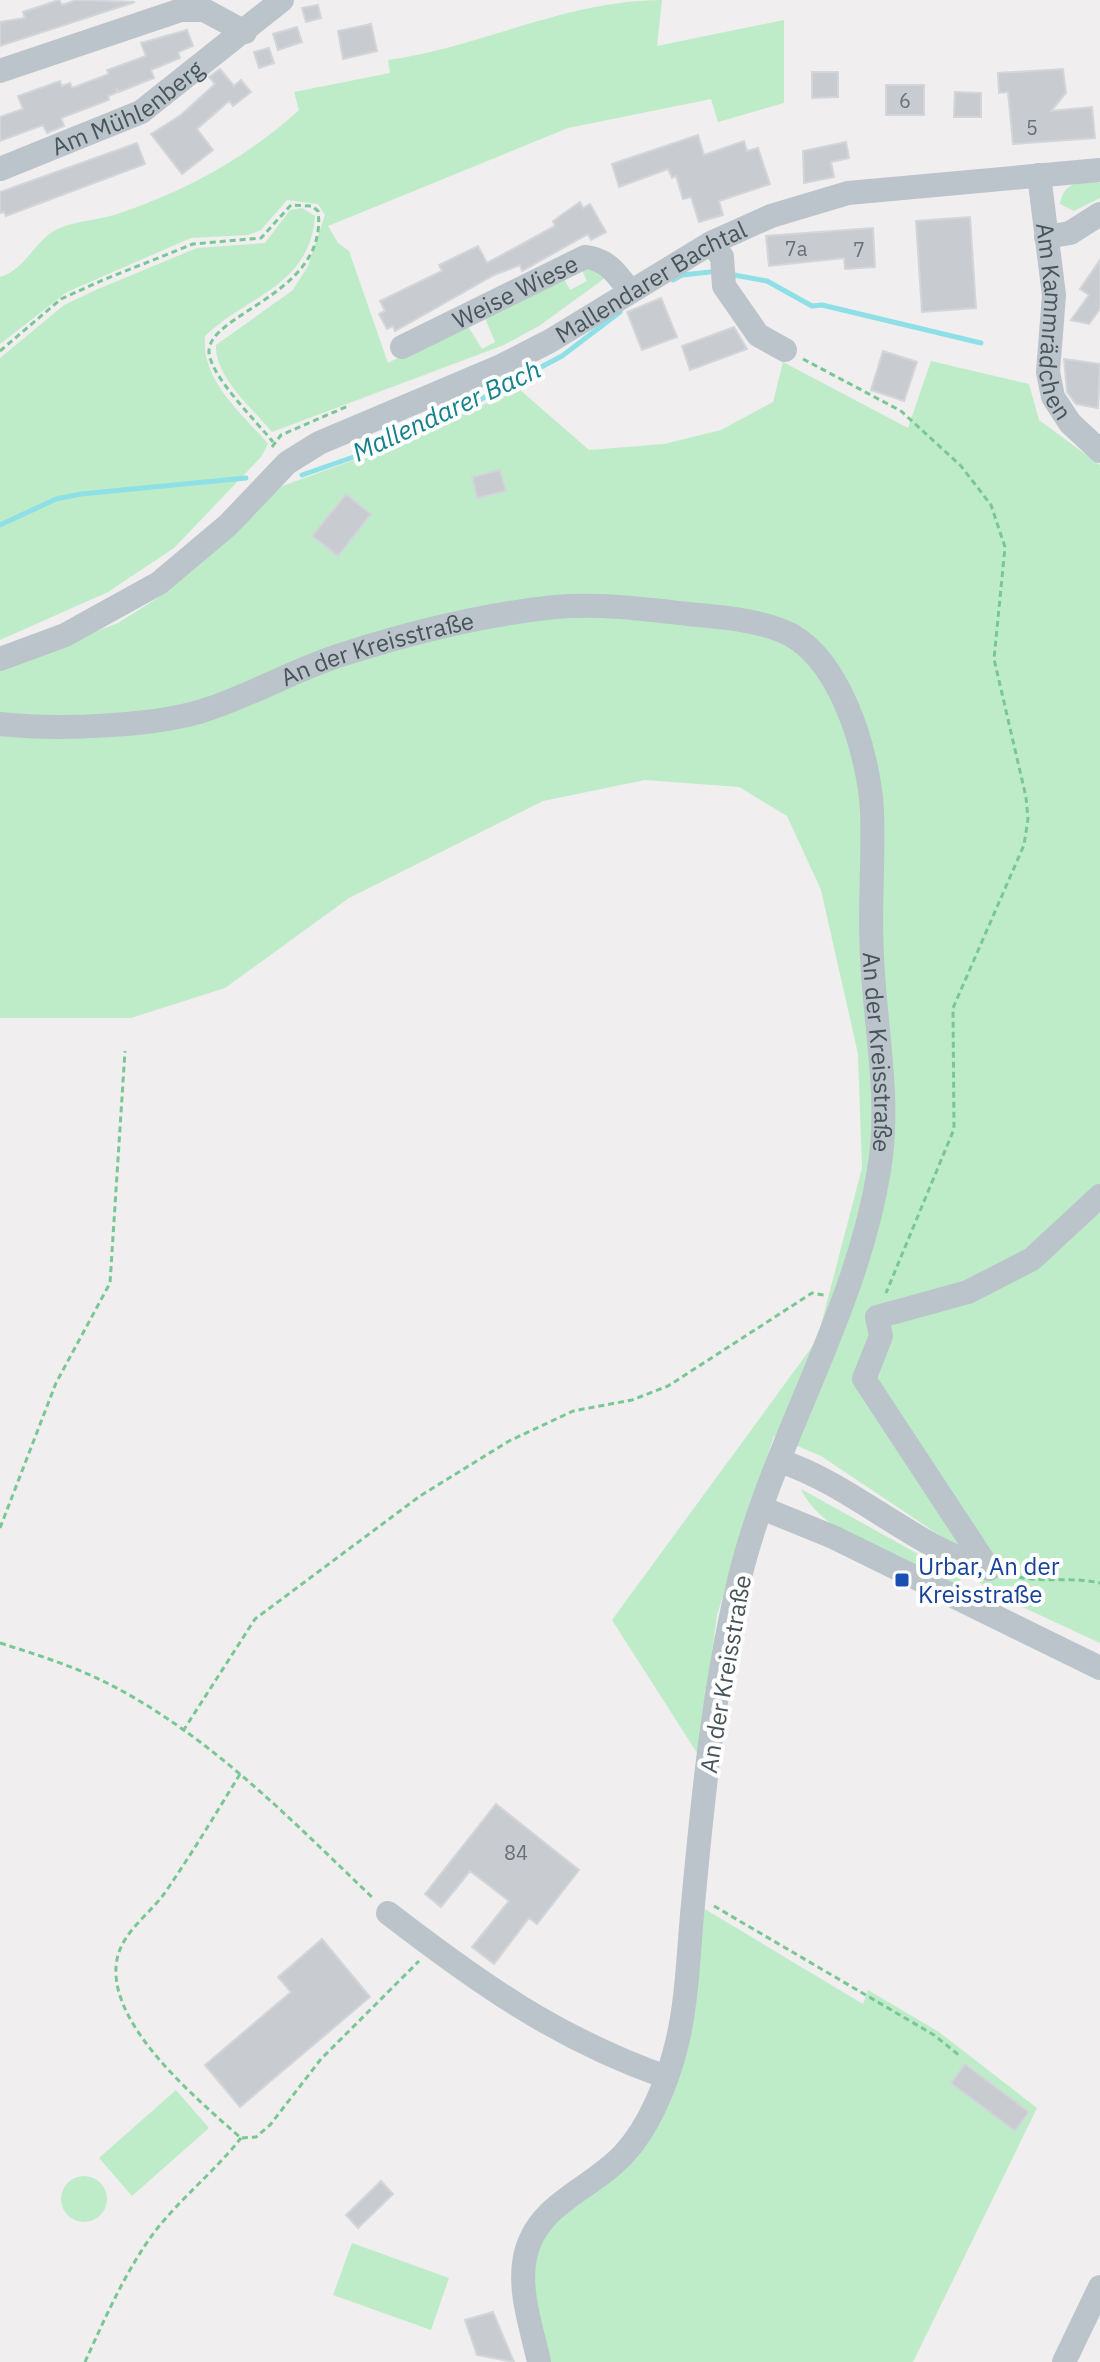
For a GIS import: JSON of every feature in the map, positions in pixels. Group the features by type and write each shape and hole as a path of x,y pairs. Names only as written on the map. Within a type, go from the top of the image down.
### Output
{"street":[{"name":"Am Mühlenberg","path":"0,169 141,112 282,0"},
{"path":"0,71 181,10 204,10 245,32"},
{"name":"Mallendarer Bachtal","path":"0,659 65,635 159,583 228,525 287,463 319,443 501,366 550,341 629,290 711,243 797,206 836,195 1100,170"},
{"name":"Am Kammrädchen","path":"1039,175 1054,295 1048,372 1053,397 1070,423 1100,451"},
{"path":"1046,237 1070,233 1100,214"},
{"path":"711,243 722,257 724,286 758,335 785,350"},
{"name":"Weise Wiese","path":"402,347 585,257 596,258 614,269 629,290"},
{"name":"An der Kreisstraße","path":"0,724 30,727 125,722 205,711 305,667 352,651 552,608 631,607 762,625 799,639 822,661 845,703 865,764 872,805 871,951 883,1111 880,1167 843,1298 762,1508 738,1582 694,1899 685,1994 675,2050 653,2107 622,2157 557,2204 543,2218 530,2240 523,2263 523,2285 539,2362"},
{"path":"989,1569 864,1379 881,1336 877,1317 968,1292 1032,1259 1100,1196"},
{"path":"780,1461 810,1471 958,1560 989,1569"},
{"path":"762,1508 833,1537 1100,1668"},
{"path":"388,1913 538,2021 619,2060 666,2077"},
{"path":"1064,2362 1100,2287"}],"path":[{"path":"0,351 61,299 193,244 253,241 268,232 280,214 291,205 312,206 318,211 319,220 303,268 288,286 222,327 212,337 209,352 223,380 274,444 267,455"},
{"path":"785,350 901,411 961,466 991,505 1005,547 994,659 1026,797 1028,819 1024,845 953,1008 954,1129 877,1317"},
{"path":"0,1528 56,1383 110,1283 125,1051"},
{"path":"183,1731 255,1619 420,1496 509,1441 573,1411 632,1400 668,1386 812,1293 843,1298"},
{"path":"989,1569 1028,1580 1083,1579 1100,1583"},
{"path":"0,1643 103,1681 183,1731 240,1774 388,1913"},
{"path":"240,1774 162,1897 129,1934 120,1950 116,1991 140,2035 184,2084 241,2138 256,2137 270,2125 321,2059 433,1947"},
{"path":"694,1899 702,1900 798,1954 934,2035 960,2056"},
{"path":"85,2362 155,2231 212,2174 241,2138"}],"green space":[{"path":"662,0 657,46 784,20 784,103 718,122 711,99 568,128 328,226 338,243 349,251 388,363 461,325 469,328 482,349 495,342 485,318 563,277 570,290 587,281 581,268 590,266 605,278 539,326 504,345 272,432 228,380 217,357 216,345 293,290 308,266 325,215 318,204 287,200 261,230 248,235 191,238 67,292 0,344 0,277 17,267 44,238 67,225 145,204 215,171 258,143 299,110 294,92 390,73 388,60 423,54 558,16 627,2"},
{"path":"1092,180 1100,183 1100,198 1074,211 1060,204 1071,186"},
{"path":"302,208 315,216 311,240 302,259 274,287 205,336 205,352 216,382 268,444 261,457 174,548 108,592 0,640 0,358 64,305 197,248 265,243 290,210"},
{"path":"931,361 1029,384 1039,420 1100,465 1100,1643 999,1596 966,1573 963,1551 821,1456 774,1436 717,1615 699,1756 612,1620 817,1340 862,1168 858,1054 821,890 787,816 739,787 645,780 543,801 349,898 225,988 131,1018 0,1018 0,668 118,623 156,599 199,565 277,488 384,449 519,389 589,450 664,444 721,430 773,402 783,362 908,428"},
{"path":"801,1489 938,1565 966,1573 952,1590 891,1560 827,1520 811,1505"},
{"path":"703,1908 863,2004 868,1990 939,2032 1037,2108 913,2362 547,2362 532,2279 542,2234 637,2149"},
{"path":"176,2090 209,2128 132,2196 99,2158"},
{"path":"84,2176 101,2182 107,2199 101,2216 84,2222 67,2216 61,2199 67,2182"},
{"path":"352,2243 449,2278 431,2330 333,2295"}],"building":[{"path":"59,0 62,5 76,0 135,2 0,46 0,22 25,18 23,12"},
{"path":"318,5 321,18 306,22 302,8"},
{"path":"371,24 377,51 343,59 338,31"},
{"path":"297,27 302,42 278,50 273,34"},
{"path":"187,30 193,46 178,52 180,58 151,70 154,78 119,92 116,88 118,92 108,96 109,100 61,118 64,126 47,133 43,125 0,141 0,117 23,109 18,96 60,81 62,86 70,83 72,88 109,74 107,70 146,56 141,43"},
{"path":"269,48 274,63 259,68 254,52"},
{"path":"220,69 234,86 241,80 251,92 233,106 229,101 197,129 213,150 182,174 151,134 181,115 215,84 209,77"},
{"path":"1063,69 1066,93 1051,111 1092,107 1095,138 1013,144 1008,92 999,93 998,73"},
{"path":"812,72 838,72 838,97 812,98"},
{"path":"886,85 924,85 924,115 886,115"},
{"path":"955,92 981,93 981,117 954,117"},
{"path":"698,135 704,155 744,141 747,151 758,148 770,184 719,201 723,215 699,222 691,197 683,199 676,176 672,178 668,169 619,187 612,164"},
{"path":"846,142 849,158 831,162 834,177 804,183 803,151"},
{"path":"137,143 145,164 6,216 4,212 0,213 0,192"},
{"path":"580,202 583,208 590,204 606,232 591,240 588,234 522,271 520,265 494,275 395,331 393,326 387,329 379,314 385,311 380,301 442,271 439,265 478,246 487,263 555,226 553,221"},
{"path":"970,217 976,308 922,312 916,221"},
{"path":"873,228 875,267 845,269 844,258 769,266 766,236"},
{"path":"1100,260 1100,309 1089,324 1071,320 1089,295 1080,289"},
{"path":"661,298 677,337 642,350 627,312"},
{"path":"734,327 747,349 690,370 682,346"},
{"path":"883,351 917,362 904,401 871,390"},
{"path":"1064,359 1100,364 1098,408 1076,404 1067,392"},
{"path":"500,470 506,491 477,498 472,477"},
{"path":"346,494 371,514 338,556 312,536"},
{"path":"496,1804 579,1870 537,1924 529,1918 494,1964 472,1947 509,1901 470,1871 441,1907 425,1894"},
{"path":"322,1939 370,1997 240,2107 205,2065 291,1992 278,1977"},
{"path":"965,2064 1029,2112 1015,2131 951,2083"},
{"path":"381,2181 393,2194 358,2228 346,2215"},
{"path":"493,2312 514,2362 477,2355 465,2320"}],"waterway":[{"name":"Mallendarer Bach","path":"673,280 682,275 710,272"},
{"name":"Mallendarer Bach","path":"734,275 767,281 812,306 822,305 981,343"},
{"name":"Mallendarer Bach","path":"302,475 365,453 464,408 562,356 620,312"},
{"name":"Mallendarer Bach","path":"0,525 56,499 81,494 246,478"}],"place":[{"name":"Urbar, An der Kreisstraße","path":"902,1580"}]}
